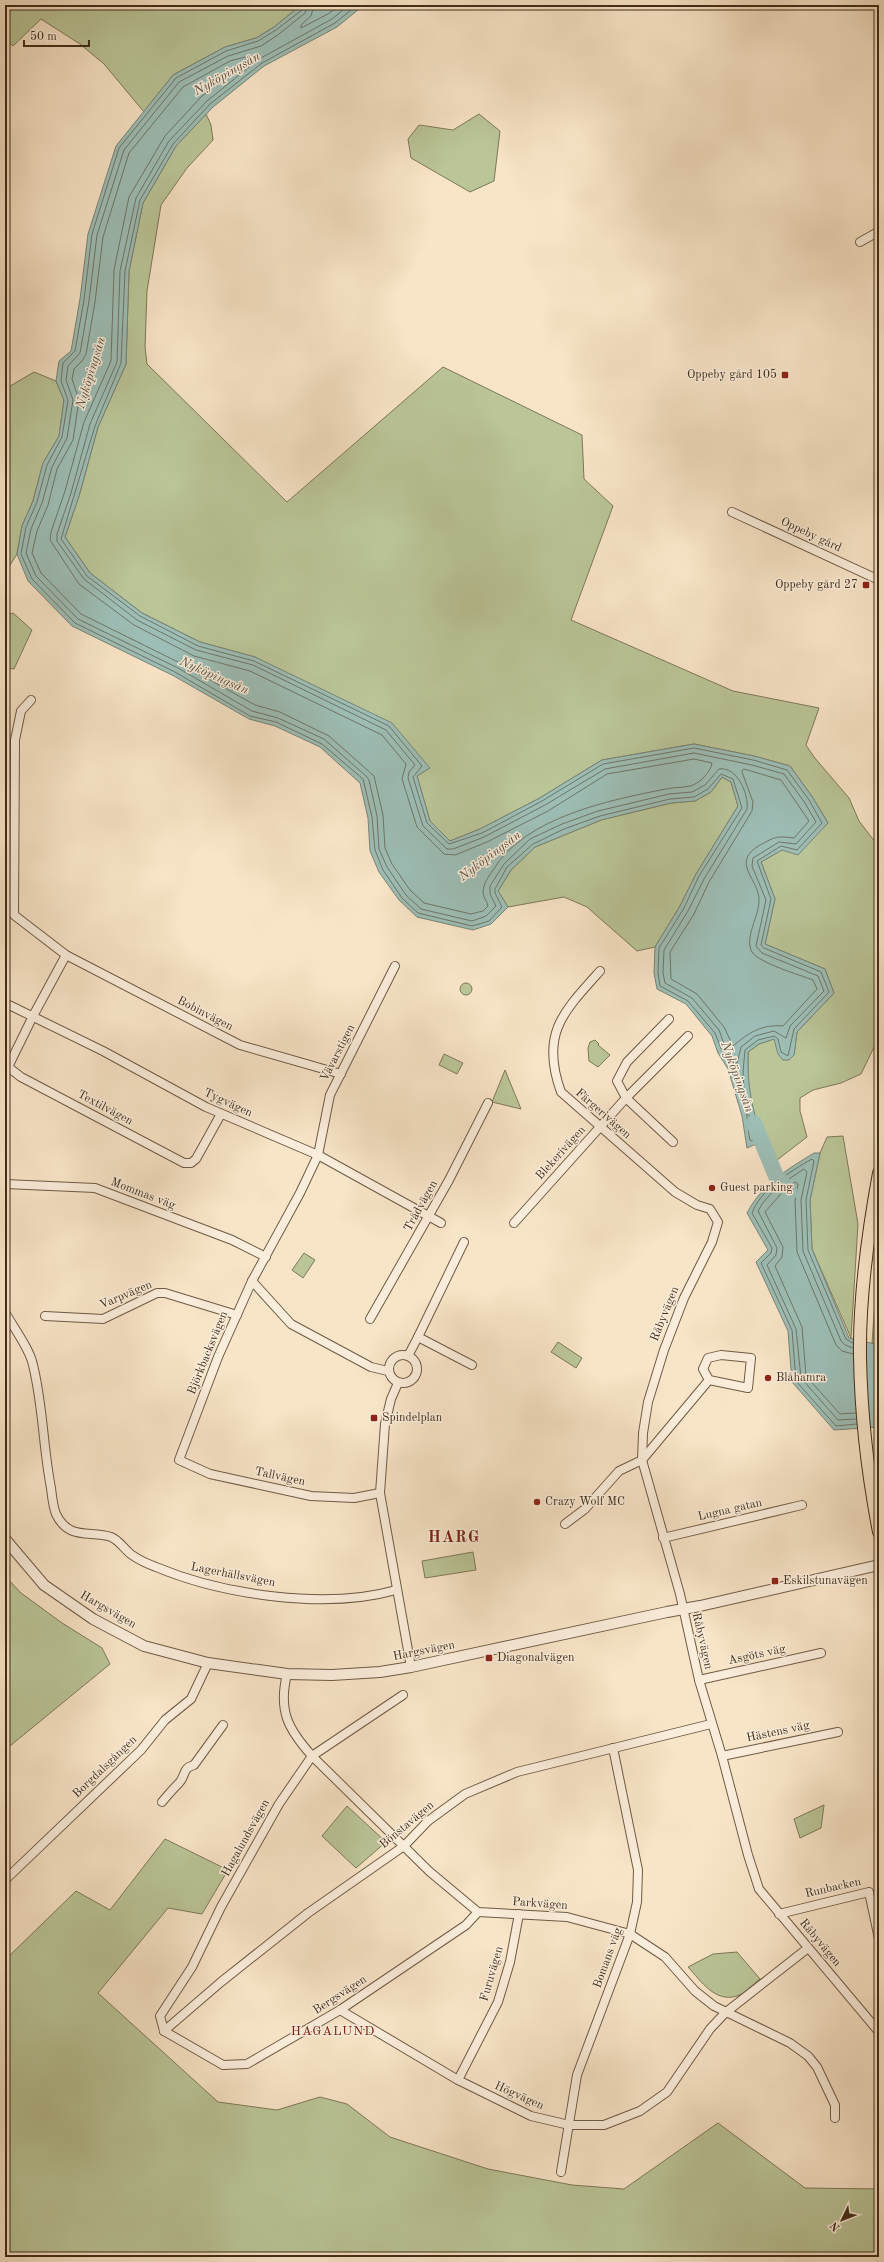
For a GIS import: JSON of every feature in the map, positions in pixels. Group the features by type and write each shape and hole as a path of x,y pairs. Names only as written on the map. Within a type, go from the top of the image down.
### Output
{"main road":[{"path":"879,1173 871,1218 861,1312 860,1358 866,1451 879,1532"}],"street":[{"path":"860,242 876,233 879,235"},
{"name":"Oppeby gård","path":"732,512 879,580"},
{"name":"Bobinvägen","path":"31,700 21,711 15,740 14,915 66,955 240,1045 341,1074"},
{"path":"33,1016 66,955"},
{"name":"Vävarstigen","path":"318,1155 330,1095 395,966"},
{"name":"Färgerivägen","path":"600,971 569,1005 557,1026 553,1040 554,1073 560,1092 675,1192 697,1205 710,1209 718,1222"},
{"name":"Tygvägen","path":"5,1003 33,1016 221,1114 318,1155 441,1223"},
{"name":"Textilvägen","path":"33,1016 8,1067 21,1078 176,1159 184,1163 191,1163 196,1160 221,1114"},
{"path":"670,1018 627,1062 617,1081 626,1098 673,1142"},
{"name":"Blekerivägen","path":"514,1223 626,1098 688,1036"},
{"name":"Trådvägen","path":"370,1319 429,1216 488,1103"},
{"path":"266,1257 318,1155"},
{"name":"Mommas väg","path":"5,1184 95,1188 232,1240 266,1257"},
{"name":"Råbyvägen","path":"718,1222 712,1242 684,1298 664,1350 648,1402 643,1433 642,1460 711,1724 722,1756 748,1855 760,1889 808,1948 876,2022 879,2032"},
{"path":"408,1356 464,1242"},
{"name":"Björkbacksvägen","path":"179,1460 237,1315 252,1281 266,1257"},
{"path":"252,1281 291,1324 371,1367 388,1371"},
{"name":"Varpvägen","path":"45,1316 103,1319 157,1293 165,1293 237,1315"},
{"name":"Lagerhällsvägen","path":"5,1312 33,1364 43,1426 48,1476 56,1514 65,1527 80,1534 112,1537 132,1555 154,1566 183,1578 214,1586 246,1592 304,1598 376,1596 396,1590"},
{"path":"418,1337 472,1365"},
{"path":"400,1355 408,1356 416,1362 417,1372 415,1377 408,1383 398,1383 391,1378 388,1371 393,1359 400,1355"},
{"path":"721,1355 751,1358 748,1388 708,1380 702,1369 708,1358 721,1355"},
{"path":"565,1524 585,1509 619,1471 642,1460 708,1380"},
{"path":"398,1383 391,1399 385,1424 380,1493 396,1590 411,1667"},
{"name":"Tallvägen","path":"179,1460 210,1474 312,1496 354,1498 380,1493"},
{"name":"Lugna gatan","path":"663,1538 802,1505"},
{"name":"Hargsvägen","path":"5,1539 44,1585 93,1619 144,1646 208,1663 287,1674 348,1674 380,1672 411,1667 879,1566"},
{"name":"Asgöts väg","path":"699,1680 821,1653"},
{"name":"Borgdalsgången","path":"5,1880 141,1750 165,1720 191,1700 208,1663"},
{"path":"287,1674 283,1689 284,1715 295,1736 312,1756 430,1872 478,1912"},
{"name":"Hagalundsvägen","path":"164,2031 160,2016 192,1967 222,1907 279,1804 312,1756 403,1696"},
{"name":"Bönstavägen","path":"164,2031 221,1982 308,1913 404,1846 428,1821 465,1794 517,1772 711,1724"},
{"path":"162,1802 182,1779 182,1774 188,1766 194,1765 223,1725"},
{"name":"Hästens väg","path":"722,1756 838,1732"},
{"name":"Bomans väg","path":"561,2172 577,2075 630,1934 637,1902 638,1870 612,1748"},
{"name":"Runbacken","path":"779,1914 870,1892 879,1939"},
{"name":"Parkvägen","path":"478,1912 567,1917 630,1934 666,1957 695,1991 725,2013 790,2042 808,2056 823,2078 835,2105 835,2118"},
{"name":"Bergsvägen","path":"164,2031 224,2065 247,2064 340,2010 466,1925 478,1912"},
{"name":"Furuvägen","path":"458,2080 498,2002 510,1962 519,1914"},
{"name":"Högvägen","path":"340,2010 458,2080 531,2116 569,2125 604,2125 640,2111 667,2092 710,2029 725,2013 808,1948"}],"green space":[{"path":"5,5 301,5 274,27 256,38 225,47 173,75 144,112 104,64 80,44 41,19 13,46 5,40"},
{"path":"206,114 211,125 213,140 187,168 161,205 147,291 145,347 147,364 287,502 443,367 582,435 584,479 613,506 571,620 733,691 819,708 806,745 814,757 849,798 859,821 879,847 879,1037 861,1074 841,1083 813,1090 800,1098 800,1111 807,1137 777,1160 762,1134 753,1109 750,1095 748,1052 759,1044 774,1039 794,1055 797,1032 834,993 825,969 765,944 775,899 761,862 828,823 813,798 790,766 754,756 694,744 602,760 538,799 480,829 450,841 430,821 417,776 429,768 255,657 200,642 142,613 90,573 65,537 79,496 98,427 126,364 129,271 143,203 176,146"},
{"path":"479,114 500,131 494,181 470,192 411,158 408,139 419,125 453,130"},
{"path":"34,372 56,381 64,400 59,436 43,463 33,501 22,526 17,554 5,573 5,389"},
{"path":"13,613 32,630 14,669 5,668 5,616"},
{"path":"722,777 731,782 738,806 696,874 680,906 655,947 637,951 587,907 564,897 508,907 498,891 511,870 535,847 601,820 671,803 695,801 711,792"},
{"path":"466,983 470,985 472,989 470,993 466,995 462,993 460,989 462,985"},
{"path":"595,1040 599,1044 598,1045 610,1055 598,1067 589,1061 588,1048 590,1042"},
{"path":"444,1054 463,1063 457,1074 439,1065"},
{"path":"505,1070 521,1109 492,1102"},
{"path":"843,1136 858,1224 851,1338 812,1249 810,1200 820,1153 827,1137"},
{"path":"879,1246 879,1345 872,1343"},
{"path":"304,1253 315,1260 303,1278 292,1270"},
{"path":"558,1342 582,1358 576,1368 551,1352"},
{"path":"473,1552 476,1570 425,1578 422,1561"},
{"path":"5,1576 21,1593 62,1623 102,1648 110,1664 5,1750"},
{"path":"824,1805 821,1828 800,1838 794,1819"},
{"path":"347,1806 386,1842 356,1868 322,1836"},
{"path":"165,1839 228,1870 202,1914 168,1908 98,1993 218,2102 277,2110 320,2097 347,2104 390,2137 488,2169 572,2185 624,2189 718,2123 805,2188 879,2189 879,2257 5,2257 5,1960 76,1891 110,1910"},
{"path":"737,1952 760,1979 746,1991 737,1996 729,1997 715,1994 703,1984 688,1967 713,1954"}],"water":[{"path":"301,5 364,5 337,27 264,66 213,107 176,146 143,203 129,271 126,364 98,427 79,496 65,537 90,573 142,613 200,642 255,657 392,723 430,768 417,776 430,821 450,841 480,829 538,799 602,760 694,744 754,756 790,766 813,798 828,823 798,855 782,850 761,862 775,899 765,944 825,969 834,993 797,1032 794,1055 789,1060 783,1060 778,1054 774,1039 759,1044 748,1052 749,1087 756,1119 763,1141 747,1148 742,1116 728,1069 718,1053 712,1036 686,1004 657,989 654,973 655,947 680,906 696,874 738,806 731,782 722,777 711,792 695,801 671,803 601,820 535,847 511,870 498,891 508,907 491,924 473,930 417,917 399,900 379,872 370,851 368,818 360,783 320,747 275,726 249,719 174,676 72,626 28,581 17,554 22,526 33,501 43,463 59,436 64,400 56,381 59,361 71,351 80,299 88,234 116,146 173,75 225,47 256,38 274,27"},
{"path":"814,1153 820,1153 810,1200 812,1249 849,1338 879,1345 879,1427 834,1430 792,1382 788,1331 756,1262 768,1250 747,1213 768,1185 785,1171"}],"waterway":[{"name":"Nyköpingsån","path":"754,1123 776,1176 790,1192"}],"place":[{"name":"Oppeby gård 105","path":"785,375"},
{"name":"Oppeby gård 27","path":"866,585"},
{"name":"Guest parking","path":"712,1188"},
{"name":"Blåhamra","path":"768,1378"},
{"name":"Spindelplan","path":"374,1418"},
{"name":"Crazy Wolf MC","path":"537,1502"},
{"name":"Eskilstunavägen","path":"775,1581"},
{"name":"Diagonalvägen","path":"489,1658"}],"district":[{"name":"HARG","path":"454,1538"},
{"name":"HAGALUND","path":"333,2031"}]}
